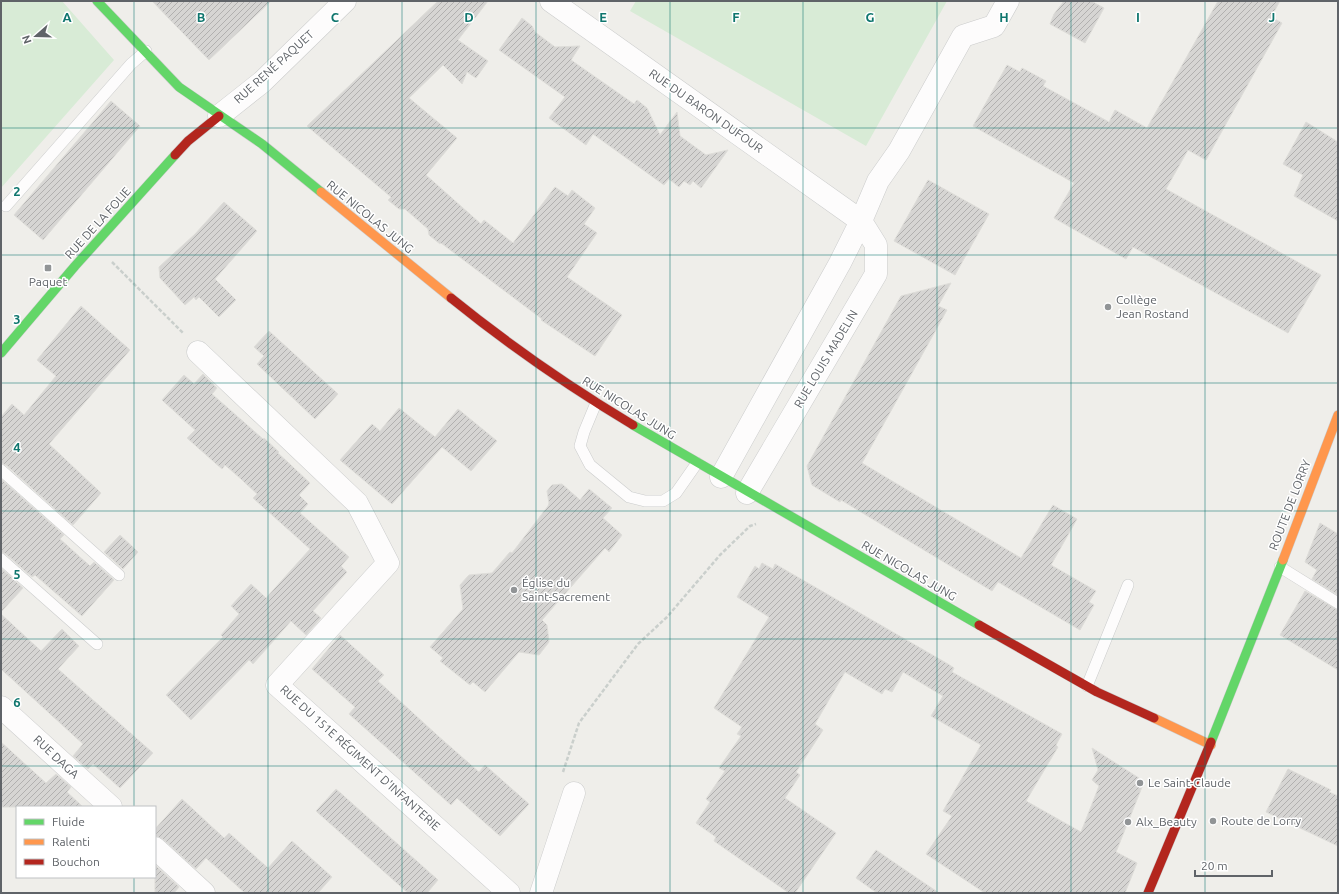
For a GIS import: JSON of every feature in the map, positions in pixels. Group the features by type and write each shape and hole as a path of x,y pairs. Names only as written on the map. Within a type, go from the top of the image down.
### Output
{"main road":[{"name":"RUE NICOLAS JUNG","path":"97,1 179,87 219,116 262,144 503,340 596,403 747,493 1087,686 1211,745"},
{"name":"RUE DE LA FOLIE","path":"1,353 95,244 188,141 219,116"},
{"name":"ROUTE DE LORRY","path":"1148,893 1211,745 1338,414"}],"street":[{"name":"RUE RENÉ PAQUET","path":"219,116 262,82 345,1"},
{"name":"RUE DU BARON DUFOUR","path":"551,1 861,221"},
{"path":"721,477 861,221 878,181 899,151 963,36 994,26 1008,1"},
{"name":"RUE LOUIS MADELIN","path":"747,493 876,274 876,246 861,221"},
{"name":"RUE DU 151E RÉGIMENT D'INFANTERIE","path":"198,352 357,503 388,562 277,685 510,893"},
{"name":"RUE DAGA","path":"1,707 109,806"},
{"path":"541,893 574,793"},
{"path":"156,849 204,893"}],"lane":[{"path":"6,206 131,64 146,51"},
{"path":"596,403 580,446 590,465 629,497 645,502 663,501 676,493 697,463"},
{"path":"1,470 119,575"},
{"path":"1,559 97,644"},
{"path":"1280,567 1338,603"},
{"path":"1087,686 1128,585"}],"path":[{"path":"95,244 196,346 198,352"},
{"path":"574,793 563,771 579,724 638,644 667,617 720,555 750,526 788,515"}],"green space":[{"path":"1,1 62,1 114,60 1,188"},
{"path":"636,1 947,1 866,146 630,11"}],"building":[{"path":"152,1 271,1 209,60"},
{"path":"438,1 488,1 458,40 488,61 476,78 467,72 462,84 443,65 409,98 457,138 426,175 481,224 484,220 513,243 555,187 568,196 572,190 595,208 584,224 597,233 567,277 622,315 595,356 541,320 542,319 441,243 440,244 429,235 428,229 405,209 399,209 388,200 391,197 307,126"},
{"path":"1064,1 1091,1 1104,8 1085,43 1050,24 1054,14"},
{"path":"1218,1 1280,1 1271,17 1282,23 1206,160 1188,150 1166,189 1321,275 1288,333 1133,247 1126,259 1054,218 1074,183 973,126 1007,65 1020,72 1022,68 1046,81 1043,86 1109,122 1115,110 1147,128"},
{"path":"522,18 532,26 535,32 555,47 580,46 571,60 634,104 637,100 647,108 660,135 677,112 680,136 706,155 728,150 701,188 693,181 690,185 684,181 679,187 669,179 664,185 593,134 586,145 549,118 565,97 499,50"},
{"path":"111,101 140,126 43,240 14,215"},
{"path":"1306,122 1338,142 1338,221 1294,196 1303,175 1283,164"},
{"path":"928,180 989,214 955,275 894,241"},
{"path":"224,202 257,231 215,279 236,300 219,317 199,297 196,300 194,297 185,305 160,278 159,267 195,234"},
{"path":"951,283 938,306 947,310 862,463 1021,558 1053,505 1077,519 1051,565 1096,591 1089,602 1094,605 1080,630 998,582 992,591 841,500 840,502 812,485 807,466 901,296"},
{"path":"81,306 130,350 49,444 101,493 73,525 6,465 1,463 1,417 12,404 24,415 56,376 37,360"},
{"path":"269,331 338,394 315,419 257,364 264,356 254,347"},
{"path":"203,374 217,388 212,394 263,439 264,438 310,483 299,495 308,504 300,513 349,557 341,566 347,572 313,611 321,618 306,635 291,621 253,664 249,660 191,720 166,695 223,637 221,635 239,614 231,606 251,584 266,598 310,549 253,498 257,494 241,479 225,465 222,469 187,438 195,430 162,400 184,375 194,384"},
{"path":"399,408 435,437 458,409 497,441 471,471 442,447 392,504 340,460 372,424 380,431"},
{"path":"1,479 64,535 60,539 90,566 94,562 114,580 82,616 35,575 32,577 6,554 1,552"},
{"name":"Église du Saint-Sacrement","path":"562,484 580,500 589,489 612,508 603,518 622,535 609,552 605,548 542,620 547,625 549,642 539,655 519,652 485,692 473,682 470,685 440,661 443,658 430,647 463,609 460,585 469,575 492,573 510,552 512,553 548,506 547,491 552,485"},
{"path":"1320,523 1338,534 1338,595 1312,579 1317,570 1305,562"},
{"path":"120,535 138,552 123,569 104,552"},
{"path":"762,563 773,569 775,564 948,664 954,668 952,672 1062,734 1056,745 1058,747 1026,801 1081,832 1099,786 1092,780 1098,770 1092,748 1139,778 1142,787 1116,852 1137,863 1125,893 985,893 926,854 952,816 943,811 981,745 931,716 943,696 903,672 892,692 885,689 882,694 845,672 815,724 823,730 796,772 800,775 785,798 836,833 795,893 789,893 714,841 716,837 696,823 710,802 706,799 725,771 719,768 741,736 737,734 742,727 714,708 769,617 737,597 755,566 759,569"},
{"path":"1,568 23,588 1,612"},
{"path":"1305,591 1338,610 1338,670 1280,635"},
{"path":"1,614 41,651 62,629 79,646 58,669 153,753 120,788 93,764 88,769 73,756 83,744 1,669"},
{"path":"340,635 384,675 378,681 437,735 479,772 485,765 529,804 500,836 457,798 451,805 349,714 355,707 312,669"},
{"path":"1,742 46,783 56,774 71,787 67,792 82,806 16,806 1,807"},
{"path":"1288,769 1331,790 1329,792 1338,796 1338,846 1266,812"},
{"path":"336,789 438,880 427,893 408,893 316,811"},
{"path":"182,799 224,838 229,833 268,868 292,841 332,877 318,893 245,893 206,858 196,869 163,839 156,836 156,828"},
{"path":"876,850 939,893 877,893 856,878"},
{"path":"156,866 179,887 174,893 155,893"}],"traffic: fast":[{"path":"97,1 179,87 262,144 321,192"},
{"path":"1,353 75,266 175,155"},
{"path":"633,425 979,625"},
{"path":"1211,742 1283,560"}],"traffic: slow":[{"path":"321,192 451,298"},
{"path":"1283,560 1338,415"},
{"path":"1154,718 1211,745"}],"traffic: jam":[{"path":"175,155 188,141 219,116"},
{"path":"451,298 539,364 633,425"},
{"path":"979,625 1097,692 1154,718"},
{"path":"1148,893 1211,742"}],"place":[{"name":"Paquet","path":"48,268"},
{"name":"Collège Jean Rostand","path":"1108,307"},
{"name":"Église du Saint-Sacrement","path":"514,590"},
{"name":"Le Saint-Claude","path":"1140,783"},
{"name":"Route de Lorry","path":"1213,821"},
{"name":"Alx_Beauty","path":"1128,822"}]}
